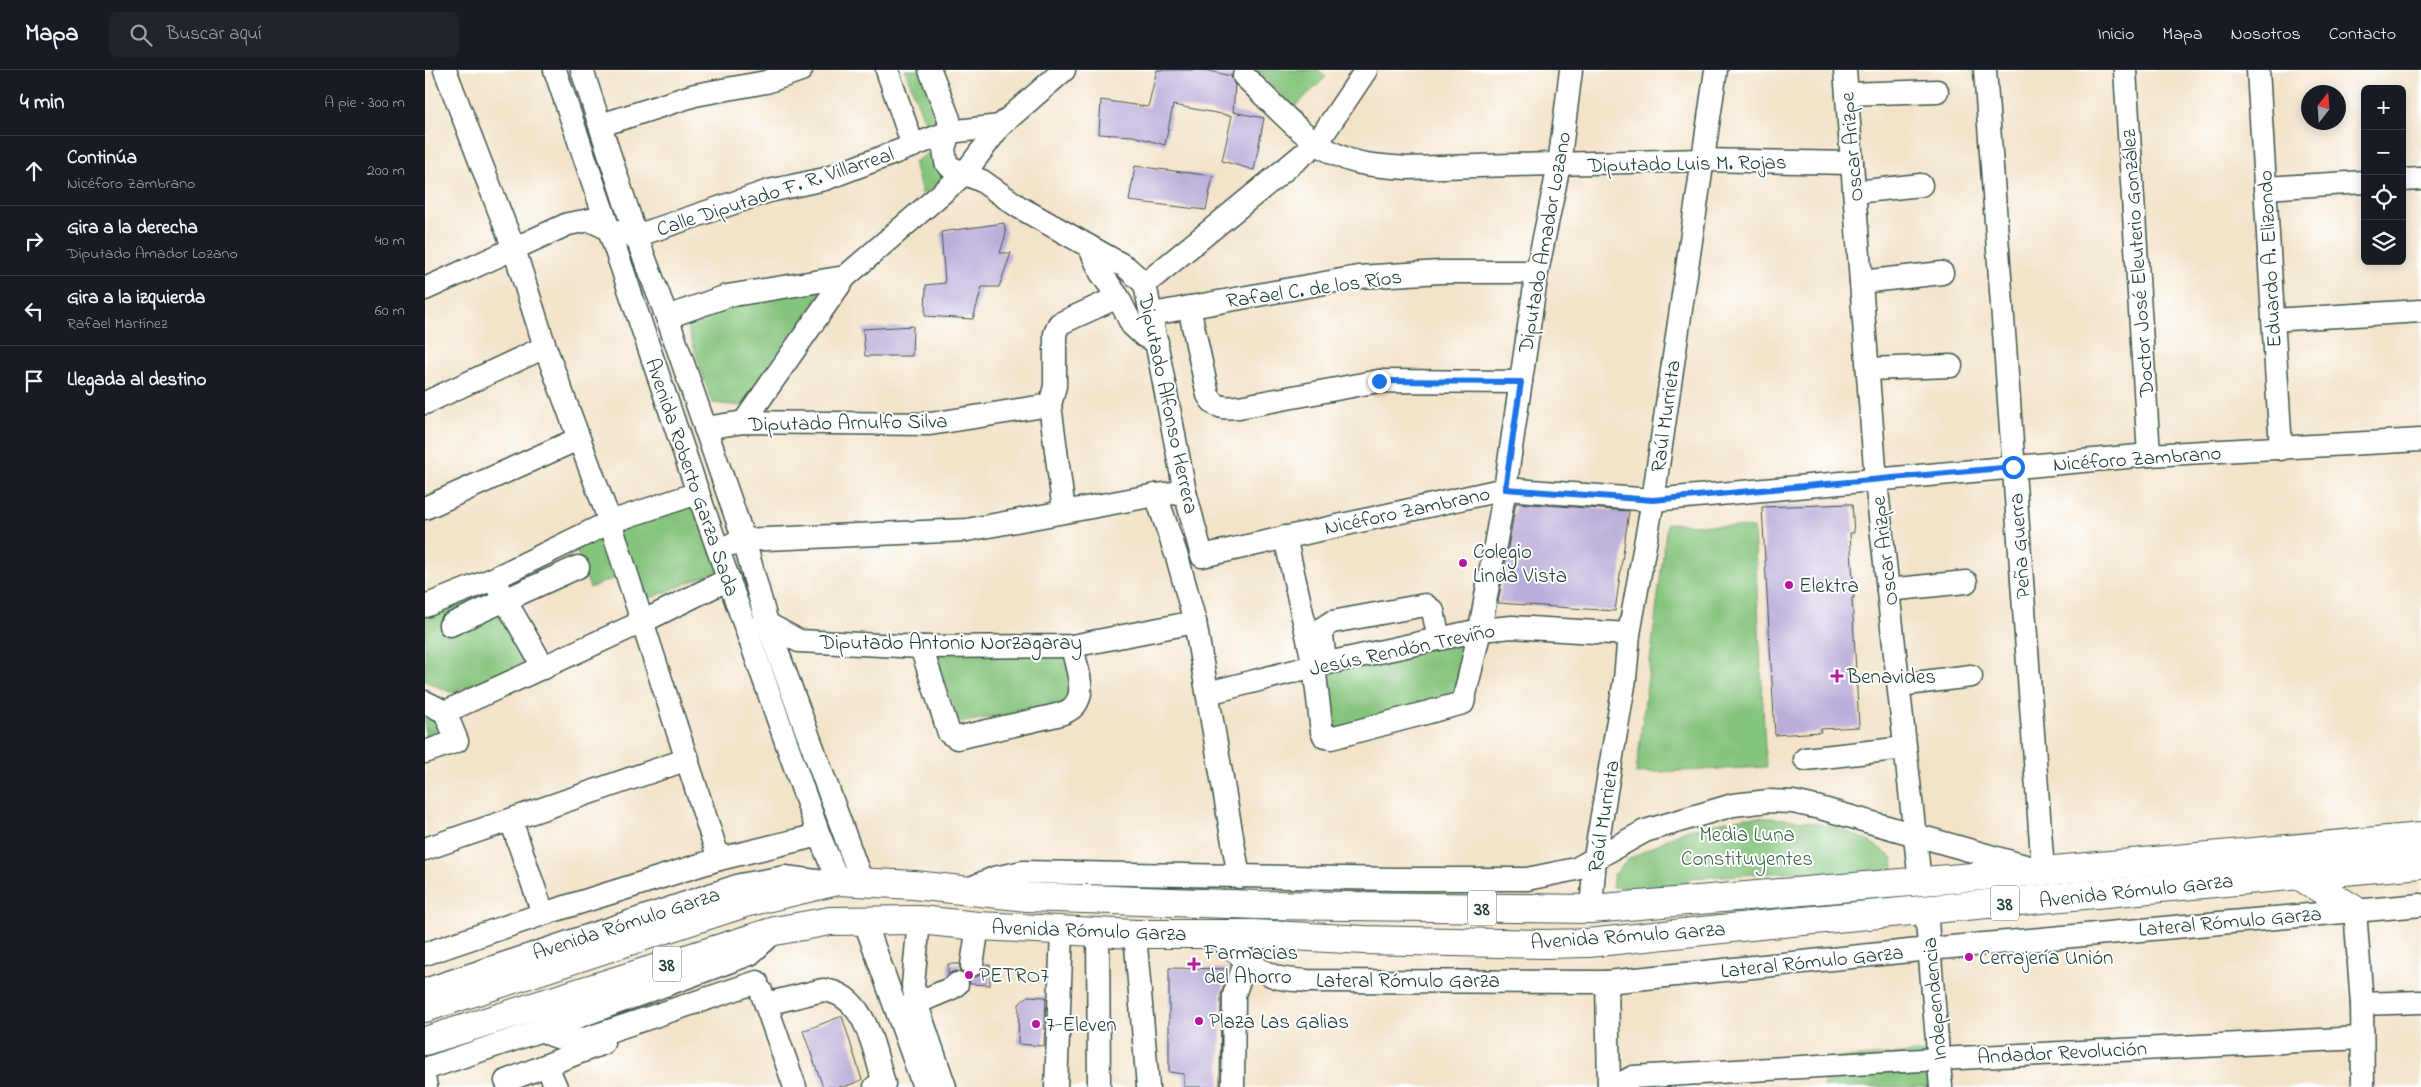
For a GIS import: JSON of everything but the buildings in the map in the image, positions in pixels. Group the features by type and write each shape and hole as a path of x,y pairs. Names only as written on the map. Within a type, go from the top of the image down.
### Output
{"main road":[{"name":"Avenida Rómulo Garza","path":"425,1008 745,903 843,882 966,890 1027,897 1258,905 1591,909 2043,872 2421,837"},
{"name":"Avenida Rómulo Garza","path":"425,1041 775,931 830,921 919,920 978,926 1135,934 1255,934 1364,940 1543,944 1588,943 2421,864"},
{"path":"2298,875 2355,910"}],"street":[{"path":"445,70 514,249 545,348 610,522 719,859"},
{"name":"Avenida Roberto Garza Sada","path":"555,70 698,493 819,834 843,882"},
{"name":"Avenida Roberto Garza Sada","path":"583,70 636,236 667,317 744,540 843,882"},
{"path":"601,124 695,95 766,82 801,70"},
{"path":"887,70 913,146"},
{"path":"930,70 948,112 949,132"},
{"path":"744,422 845,277 964,174 1000,126 1042,79 1064,70"},
{"path":"1145,284 1317,143 1366,70"},
{"name":"Diputado Amador Lozano","path":"1320,665 1322,732 1325,737 1331,738 1463,703 1480,630 1505,489 1537,272 1559,165 1571,70"},
{"name":"Raúl Murrieta","path":"1591,909 1595,857 1625,679 1629,634 1653,500 1716,70"},
{"name":"Oscar Arizpe","path":"1845,70 1875,481 1920,882"},
{"name":"Peña Guerra","path":"1985,70 2043,872"},
{"name":"Doctor José Eleuterio González","path":"2125,70 2149,455"},
{"name":"Eduardo A. Elizondo","path":"2258,70 2281,449"},
{"name":"Diputado Luis M. Rojas","path":"1244,76 1317,143 1342,158 1398,167 1559,165 1702,160 1852,163"},
{"path":"1847,94 1937,91"},
{"name":"Calle Diputado F. R. Villarreal","path":"636,236 769,191 825,179 949,132 1000,126"},
{"name":"Diputado Alfonso Herrera","path":"949,132 944,149 946,162 950,168 982,180 1019,207 1126,267 1145,284 1185,492 1202,556"},
{"path":"585,156 609,147"},
{"path":"2406,180 2421,179"},
{"path":"2265,188 2361,182"},
{"path":"1855,192 1921,185"},
{"path":"425,289 568,224 585,220 636,236"},
{"path":"1090,248 1101,273 1119,296 1132,325 1137,332 1157,342"},
{"name":"Rafael C. de los Ríos","path":"1152,314 1358,277 1441,272 1537,272"},
{"path":"1861,282 1942,273"},
{"path":"667,317 727,296 845,277"},
{"path":"1064,511 1050,405 1055,386 1055,334 1059,324 1119,296"},
{"path":"1189,307 1208,395 1218,406 1239,407 1379,381 1521,382"},
{"path":"2273,320 2421,311"},
{"path":"425,403 545,348"},
{"path":"1868,369 1951,366"},
{"name":"Diputado Arnulfo Silva","path":"705,428 744,422 930,424 1050,405"},
{"path":"425,508 578,439"},
{"name":"Nicéforo Zambrano","path":"1202,556 1505,489 1653,500 2149,455 2421,440"},
{"path":"719,548 744,540 967,530 1064,511 1156,495 1185,492"},
{"path":"425,606 493,579 610,522 698,493"},
{"name":"Diputado Alfonso Herrera","path":"1156,495 1178,560 1195,622 1239,877"},
{"path":"1285,537 1320,665"},
{"path":"450,625 578,567"},
{"path":"445,712 642,622 729,578"},
{"path":"493,579 544,668"},
{"path":"1888,590 1965,582"},
{"path":"1320,665 1324,627 1332,622 1425,605 1433,611 1439,639"},
{"name":"Diputado Antonio Norzagaray","path":"741,614 767,623 785,635 799,641 921,647 1072,646 1195,622"},
{"name":"Jesús Rendón Treviño","path":"1208,694 1320,665 1480,630 1512,627 1629,634"},
{"path":"921,647 949,733 957,738 1057,715 1073,709 1077,705 1081,692 1072,646"},
{"path":"1899,685 1971,676"},
{"path":"425,702 445,712 457,741 425,752"},
{"path":"1805,759 1905,748"},
{"path":"425,849 688,759"},
{"name":"Avenida Rómulo Garza","path":"966,890 994,878 1023,872 1395,880 1527,879 1576,869 1645,831 1733,805 1769,801 1793,802 1820,808 2043,872"},
{"path":"511,820 543,914"},
{"path":"425,954 543,914 719,859 819,834"},
{"name":"Avenida Rómulo Garza","path":"425,990 739,885 785,877 843,882"},
{"name":"Lateral Rómulo Garza","path":"1214,935 1246,960 1276,977 1307,981 1517,980 1607,982 1929,949 2421,905"},
{"name":"Independencia","path":"1926,910 1941,1087"},
{"path":"2355,910 2362,1004 2363,1087"},
{"path":"919,920 913,985 907,1008 923,1087"},
{"path":"865,922 945,1087"},
{"path":"972,965 978,926"},
{"path":"425,1069 542,1030 750,954 775,931"},
{"path":"1056,1087 1062,931"},
{"path":"1098,931 1099,1087"},
{"path":"1135,934 1148,1087"},
{"path":"750,954 757,982 795,1087"},
{"path":"1233,1087 1234,995 1246,960"},
{"path":"542,1030 555,1038 573,1040 603,1033 757,982"},
{"path":"1607,982 1609,1087"},
{"path":"907,1008 957,984"},
{"path":"766,1004 823,990 832,991 847,997 854,1005 871,1039 881,1086"},
{"path":"2362,1004 2421,1002"},
{"path":"506,1081 606,1042 603,1033"},
{"name":"Andador Revolución","path":"1615,1087 1633,1077 1939,1058 2362,1038"},
{"path":"547,1066 556,1087"},
{"path":"425,1082 426,1087"}],"green space":[{"path":"905,70 923,70 943,128 929,133"},
{"path":"1257,70 1319,70 1326,77 1293,108"},
{"path":"930,152 946,179 922,194 914,162"},
{"path":"829,286 743,406 712,403 684,317 729,301"},
{"path":"693,499 720,570 633,605 622,575 590,588 574,544"},
{"path":"1667,523 1754,528 1766,767 1636,773"},
{"path":"491,583 534,660 452,693 425,681 425,611"},
{"path":"1471,635 1464,699 1334,729 1324,669"},
{"path":"933,648 1064,652 1076,702 959,723"},
{"path":"425,708 441,716 451,739 425,748"},
{"name":"Media Luna Constituyentes","path":"1745,817 1804,821 1842,830 1861,837 1878,847 1893,859 1894,871 1821,878 1802,871 1693,878 1677,890 1612,887 1614,875 1629,859 1685,830"},
{"path":"1931,1052 1934,1087 1824,1087 1824,1059"}],"place":[{"name":"Colegio Linda Vista","path":"1463,563"},
{"name":"Elektra","path":"1789,585"},
{"name":"Benavides","path":"1837,676"},
{"name":"Cerrajería Unión","path":"1969,957"},
{"name":"Farmacias del Ahorro","path":"1194,964"},
{"name":"PETRO7","path":"969,975"},
{"name":"Plaza Las Galias","path":"1199,1021"},
{"name":"7-Eleven","path":"1036,1024"}],"route":[{"path":"1379,381 1521,382 1505,489 1653,500 2013,467"}]}
